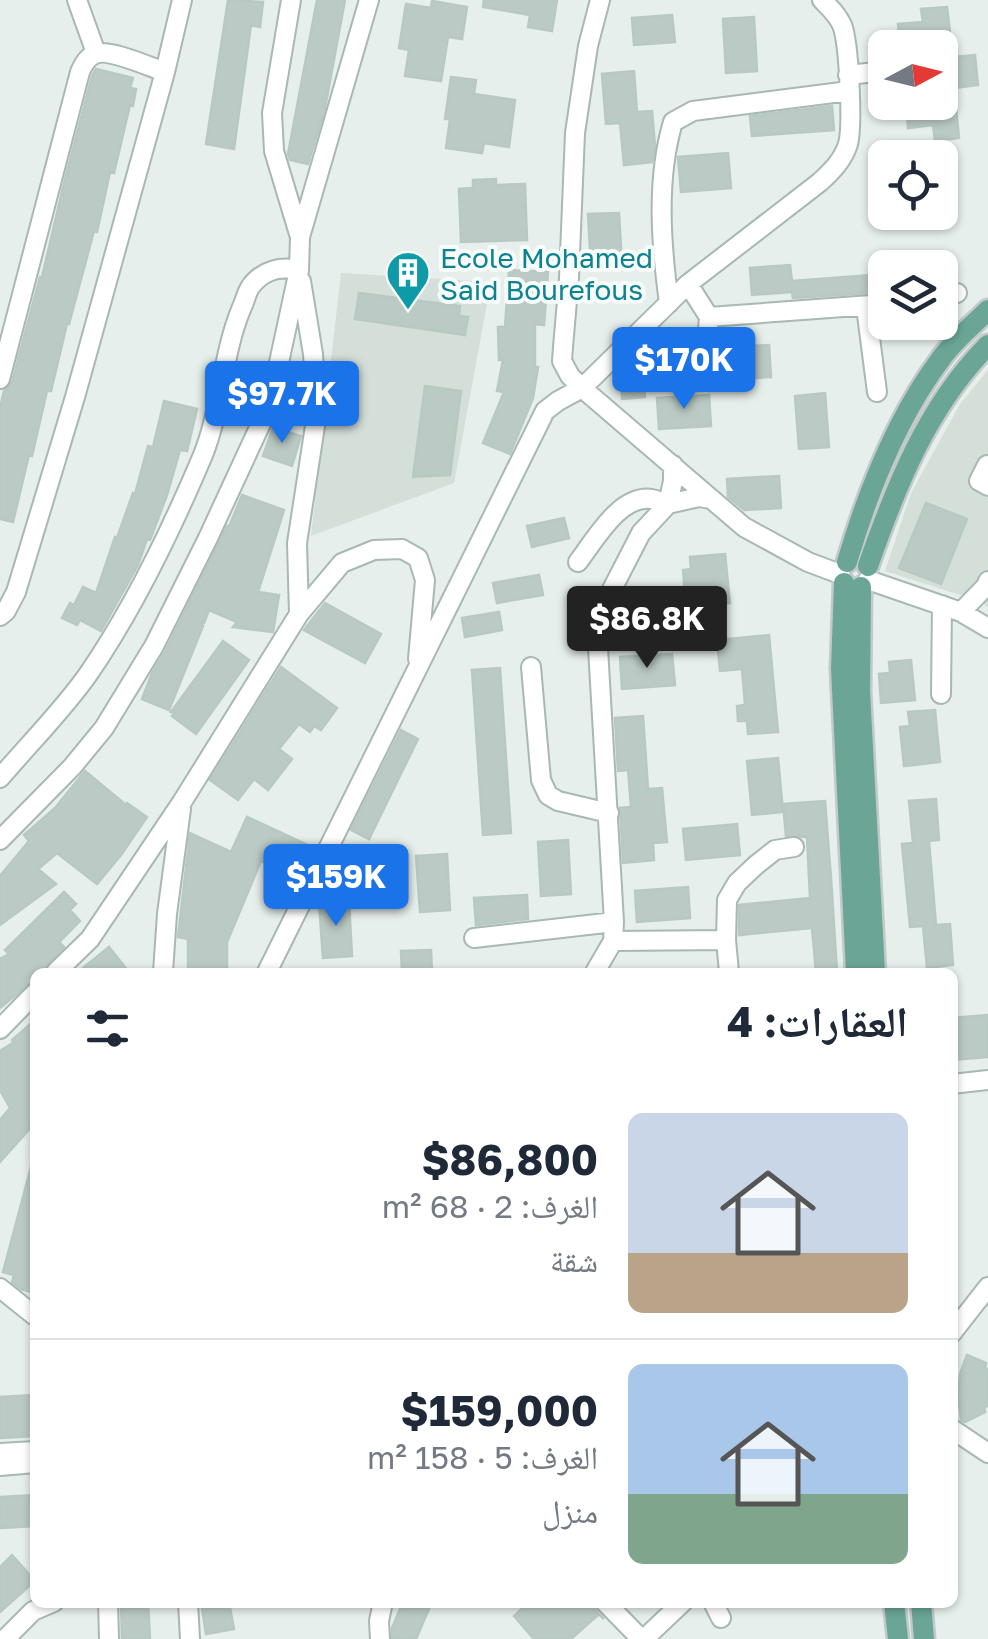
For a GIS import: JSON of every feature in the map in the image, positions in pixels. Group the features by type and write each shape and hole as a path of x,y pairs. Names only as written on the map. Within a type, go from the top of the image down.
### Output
{"main road":[{"path":"856,968 840,669 869,493 900,424 941,358 988,310"},
{"path":"875,968 855,575 923,431 950,389 988,345"},
{"path":"895,1608 898,1639"},
{"path":"921,1608 924,1639"}],"street":[{"path":"77,0 96,52"},
{"path":"0,616 16,592 64,432 182,0"},
{"path":"291,0 272,113 274,151 300,237"},
{"path":"0,840 72,768 104,728 154,646 270,404 299,270 300,237 369,0"},
{"path":"600,0 588,46 575,133 562,361 570,376 744,527 808,562 942,605 988,628"},
{"path":"269,968 545,411 582,388 688,284 837,166 847,148 851,126 844,28 822,0"},
{"path":"0,378 85,61 96,52 108,53 164,72"},
{"path":"670,303 662,256 664,150 673,122 692,111 868,77"},
{"path":"0,778 87,676 119,626 168,531 204,451 232,331 251,286 268,272 285,267 299,270"},
{"path":"299,270 313,354 316,413 297,544 299,614"},
{"path":"652,374 693,372 705,357 709,316 688,284"},
{"path":"709,316 868,305"},
{"path":"876,340 877,392"},
{"path":"597,968 614,932 598,648 607,599 641,533 668,504 673,465"},
{"path":"987,465 979,481 988,486"},
{"path":"578,562 614,514 637,500 652,498 668,504 699,496 712,499"},
{"path":"60,968 90,939 182,802 299,614 342,563 374,550 402,549 418,558 425,580 416,672"},
{"path":"961,612 988,582"},
{"path":"942,605 942,694"},
{"path":"530,667 541,780 548,795 609,813"},
{"path":"163,968 166,914 182,802"},
{"path":"729,968 728,900 756,865 775,850 794,847"},
{"path":"474,938 614,932 726,940"},
{"path":"0,1030 30,998"},
{"path":"958,1083 988,1080"},
{"path":"958,1325 988,1287"},
{"path":"0,1288 30,1312"},
{"path":"958,1433 988,1453"},
{"path":"0,1453 30,1450"},
{"path":"0,1466 30,1463"},
{"path":"5,1639 40,1608"},
{"path":"108,1608 109,1639"},
{"path":"188,1608 190,1639"},
{"path":"380,1639 383,1608"},
{"path":"611,1608 642,1639 676,1608"}],"shaded area":[{"path":"341,273 491,282 454,483 311,536"},
{"path":"988,370 988,607 885,571 911,493 960,404"}],"building":[{"path":"228,0 263,2 260,27 251,25 234,149 206,144"},
{"path":"317,0 345,0 325,108 308,164 290,160 288,154"},
{"path":"484,0 557,0 552,31 528,27 530,15 483,7"},
{"path":"432,1 467,7 462,39 448,37 441,81 405,76 409,50 399,48 406,4 431,8"},
{"path":"947,7 950,30 898,30 898,24 923,22 921,9"},
{"path":"672,15 675,42 634,45 632,18"},
{"path":"754,17 757,71 726,73 723,19"},
{"path":"975,55 978,85 958,88 958,57"},
{"path":"96,69 133,78 133,106 130,105 114,173 110,172 97,232 94,231 67,324 51,391 47,391 13,522 0,519 0,408 4,391 12,382 42,277"},
{"path":"634,71 637,112 652,111 655,146 652,162 624,165 620,123 606,124 602,74"},
{"path":"451,77 476,80 474,94 515,100 509,147 484,143 482,153 446,148 450,119 445,119"},
{"path":"832,106 834,130 752,136 750,116"},
{"path":"907,120 957,120 959,138 935,140 933,125 908,128"},
{"path":"728,153 731,188 681,192 678,157"},
{"path":"496,179 496,185 525,184 527,240 461,242 459,189 473,188 473,180"},
{"path":"619,213 622,266 591,268 588,214"},
{"path":"790,265 792,281 868,275 868,293 793,298 792,292 752,295 750,268"},
{"path":"509,270 548,272 544,325 535,324 538,367 533,398 510,454 483,443 504,392 497,391 503,360 499,360 498,327 505,327"},
{"name":"Ecole Mohamed Said Bourefous","path":"359,293 460,306 459,316 468,317 465,335 355,319"},
{"path":"769,345 771,377 719,380 719,348"},
{"path":"643,360 640,376 645,397 622,399 620,369 627,361"},
{"path":"425,386 461,391 450,475 413,477"},
{"path":"825,393 829,447 799,449 795,396"},
{"path":"709,395 711,426 659,429 657,398"},
{"path":"164,401 197,409 187,451 180,450 150,540 147,539 138,565 101,631 80,620 77,625 62,618 83,587 96,593 135,494 148,446 153,447"},
{"path":"273,427 301,436 292,466 263,456"},
{"path":"779,476 781,508 744,510 728,497 727,479"},
{"path":"242,495 284,510 258,592 279,595 273,632 233,627 237,622 209,610 204,623 197,622 203,626 169,710 142,699 152,673"},
{"path":"926,503 967,519 941,584 899,568"},
{"path":"564,518 569,538 532,547 527,526"},
{"path":"725,554 730,603 717,604 718,620 687,622 683,570 691,569 690,557"},
{"path":"539,575 543,595 497,603 493,583"},
{"path":"325,603 381,634 365,663 304,630"},
{"path":"499,612 502,630 465,637 462,618"},
{"path":"769,635 778,732 748,734 747,721 738,721 737,706 745,705 742,669 720,671 717,640"},
{"path":"223,641 249,660 196,734 171,712"},
{"path":"672,654 675,685 622,689 620,657"},
{"path":"911,660 915,700 881,703 879,674 890,673 889,662"},
{"path":"281,667 337,708 321,730 314,726 310,732 299,724 279,749 292,759 268,790 254,779 238,800 210,780"},
{"path":"500,668 511,833 483,835 472,670"},
{"path":"935,710 940,762 904,766 900,727 910,726 908,712"},
{"path":"643,716 648,789 662,788 667,842 653,843 654,860 623,863 620,808 631,807 628,770 618,771 615,718"},
{"path":"401,730 418,739 369,839 351,830"},
{"path":"778,758 783,812 752,815 747,761"},
{"path":"85,771 147,817 97,884 57,853 38,869 56,884 0,925 0,876 29,841 24,835 55,808"},
{"path":"936,799 939,840 929,841 936,925 950,924 953,965 927,968 923,926 910,927 902,844 913,843 909,801"},
{"path":"825,801 837,968 816,968 812,928 739,935 739,905 810,898 807,837 786,836 783,804"},
{"path":"247,817 308,845 294,876 261,861 227,942 227,968 188,968 188,939 178,937 190,833 231,852"},
{"path":"737,824 740,855 686,860 683,829"},
{"path":"568,840 571,894 541,896 538,842"},
{"path":"447,854 450,910 420,912 416,856"},
{"path":"688,887 690,918 637,922 635,891"},
{"path":"64,892 76,904 70,910 80,921 59,942 64,947 46,968 30,968 30,983 0,1008 0,959 9,954 5,950"},
{"path":"527,895 528,919 476,925 474,898"},
{"path":"349,901 352,956 323,958 319,903"},
{"path":"109,947 126,968 83,968"},
{"path":"431,950 432,968 402,968 401,951"},
{"path":"988,1015 988,1057 958,1060 958,1018"},
{"path":"30,1024 30,1129 0,1162 0,1120 10,1108 0,1090 0,1051"},
{"path":"30,1171 30,1292 12,1282 14,1275 3,1272"},
{"path":"967,1355 986,1363 988,1406 984,1407 985,1412 965,1422 961,1420 958,1396"},
{"path":"30,1395 30,1436 0,1438 0,1397"},
{"path":"30,1495 30,1526 0,1528 0,1497"},
{"path":"12,1555 30,1575 30,1585 0,1612 0,1567"},
{"path":"121,1608 148,1608 150,1639 122,1639"},
{"path":"202,1608 230,1608 234,1629 206,1634"},
{"path":"400,1608 429,1608 416,1639 392,1639"},
{"path":"523,1608 594,1608 599,1614 571,1639 534,1639 514,1616"}],"place":[{"name":"Ecole Mohamed Said Bourefous","path":"408,311"}]}
